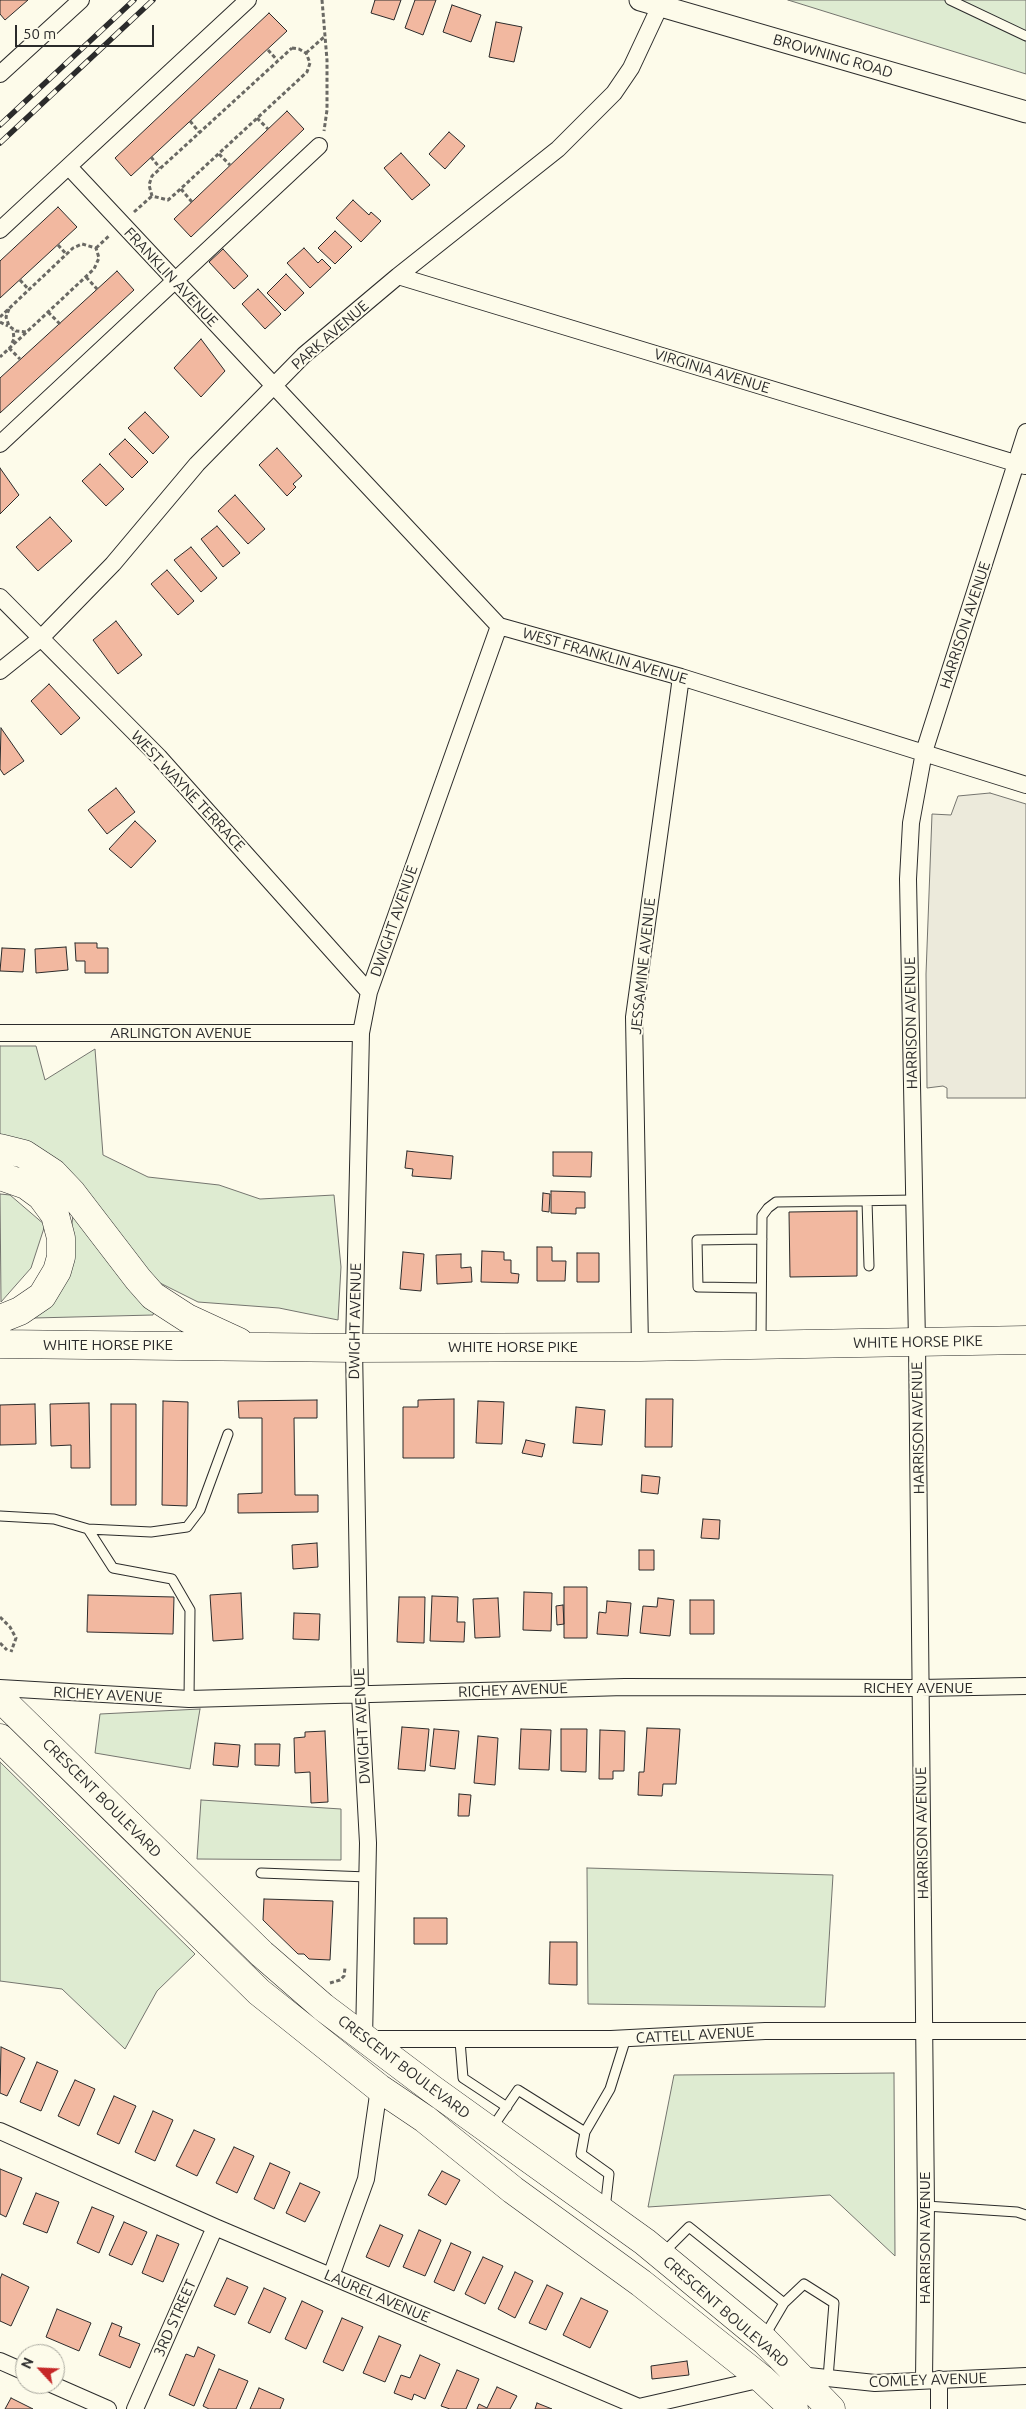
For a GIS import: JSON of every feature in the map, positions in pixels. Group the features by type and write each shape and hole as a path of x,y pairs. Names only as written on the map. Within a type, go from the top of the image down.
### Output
{"highway":[{"path":"0,1148 24,1154 53,1173 72,1193 153,1296 187,1318 247,1346"},
{"path":"0,1176 26,1185 41,1196 55,1215 61,1238 61,1257 57,1271 42,1296 20,1311 0,1319"},
{"name":"WHITE HORSE PIKE","path":"0,1344 354,1348 640,1347 1026,1340"},
{"name":"CRESCENT BOULEVARD","path":"0,1698 262,1954 364,2039 661,2255 763,2339 831,2409"},
{"name":"CRESCENT BOULEVARD","path":"0,1738 258,1992 379,2088 425,2119 513,2190 641,2283 762,2379 794,2409"}],"street":[{"path":"0,74 81,0"},
{"path":"0,230 248,0"},
{"name":"BROWNING ROAD","path":"640,0 1026,112"},
{"name":"PARK AVENUE","path":"0,671 40,639 113,564 197,464 304,355 398,276 558,149 614,94 631,68 660,6"},
{"path":"0,444 319,146"},
{"name":"FRANKLIN AVENUE","path":"69,167 273,386"},
{"name":"VIRGINIA AVENUE","path":"398,276 1021,464"},
{"path":"273,386 499,626"},
{"name":"HARRISON AVENUE","path":"939,2409 931,2380 926,2206 917,1342 908,879 911,823 924,752 1021,464 1026,432"},
{"name":"WEST WAYNE TERRACE","path":"0,597 160,757 369,992"},
{"name":"WEST FRANKLIN AVENUE","path":"499,626 681,677 1026,785"},
{"name":"DWIGHT AVENUE","path":"364,2039 368,1843 360,1695 354,1348 361,1033 369,992 499,626"},
{"name":"JESSAMINE AVENUE","path":"640,1347 634,1017 681,677"},
{"name":"ARLINGTON AVENUE","path":"0,1033 361,1033"},
{"name":"RICHEY AVENUE","path":"0,1688 189,1699 625,1687 921,1688 1026,1686"},
{"name":"CATTELL AVENUE","path":"364,2039 460,2041 626,2038 765,2030 1026,2031"},
{"path":"331,2276 366,2179 379,2088"},
{"name":"LAUREL AVENUE","path":"0,2132 215,2227 638,2408 762,2379"},
{"name":"3RD STREET","path":"134,2409 215,2227"},
{"path":"0,2362 15,2368"},
{"name":"COMLEY AVENUE","path":"799,2375 875,2383 1026,2376"},
{"path":"65,2390 108,2409"}],"lane":[{"path":"950,0 1026,36"},
{"path":"761,1345 762,1216 776,1202 914,1200"},
{"path":"867,1201 869,1266"},
{"path":"761,1288 698,1286 697,1240 762,1239"},
{"path":"0,1516 54,1519 88,1529 151,1532 187,1527 200,1510 228,1434"},
{"path":"88,1529 113,1568 172,1579 190,1610 189,1699"},
{"path":"261,1873 368,1877"},
{"path":"604,2213 609,2174 581,2154 585,2132 610,2089 626,2038"},
{"path":"460,2041 463,2078 507,2107"},
{"path":"490,2131 518,2090 585,2132"},
{"path":"926,2206 1017,2212 1026,2215"},
{"path":"661,2255 689,2227 784,2303"},
{"path":"763,2339 784,2303 804,2284 834,2303 828,2378"}],"path":[{"path":"319,146 326,126 327,110 327,60 322,0"},
{"path":"306,53 324,37"},
{"path":"292,48 306,53 310,63 307,72 219,154 168,200 152,196 149,180 160,168 292,48"},
{"path":"268,50 277,60"},
{"path":"257,118 268,129"},
{"path":"190,121 199,132"},
{"path":"219,154 230,166"},
{"path":"151,157 160,168"},
{"path":"180,189 192,202"},
{"path":"121,224 152,196"},
{"path":"0,317 67,254 82,244 96,248 99,255 98,264 0,357"},
{"path":"58,245 67,254"},
{"path":"86,277 97,289"},
{"path":"20,280 29,290"},
{"path":"8,326 6,317 9,309"},
{"path":"48,312 60,324"},
{"path":"0,322 12,329 27,332"},
{"path":"0,351 9,348 14,339 12,329"},
{"path":"9,348 20,360"},
{"path":"0,1617 10,1627 16,1638 9,1651 0,1643"}],"green space":[{"path":"788,0 1026,0 1026,74"},
{"path":"0,1046 36,1046 45,1080 95,1049 103,1155 148,1177 219,1185 260,1199 334,1195 341,1267 338,1320 279,1308 198,1302 154,1280 0,1135"},
{"path":"0,1194 10,1195 45,1225 31,1268 1,1302"},
{"path":"73,1215 154,1311 153,1315 34,1318 70,1240"},
{"path":"200,1709 190,1769 95,1753 100,1714"},
{"path":"0,1762 195,1954 157,1991 125,2049 62,1989 0,1981"},
{"path":"201,1800 341,1809 341,1860 197,1859"},
{"path":"587,1868 833,1875 825,2007 588,2004"},
{"path":"894,2073 895,2256 830,2195 648,2207 674,2075"}],"shaded area":[{"path":"990,793 1026,804 1026,1098 947,1098 947,1088 943,1086 927,1088 926,974 932,814 951,815 958,796"}],"building":[{"path":"0,0 28,0 5,20 0,14"},
{"path":"375,0 401,0 394,20 371,13"},
{"path":"415,0 436,0 423,35 405,28"},
{"path":"452,5 481,15 471,42 443,32"},
{"path":"269,13 287,31 131,176 115,158"},
{"path":"496,22 522,27 514,62 489,57"},
{"path":"287,111 304,129 191,237 174,219"},
{"path":"449,132 465,146 445,169 429,154"},
{"path":"401,153 430,185 412,200 384,168"},
{"path":"353,200 369,215 371,212 381,221 361,242 336,218"},
{"path":"58,207 77,227 0,298 0,261"},
{"path":"335,231 352,247 335,264 318,248"},
{"path":"304,248 318,263 322,259 331,268 310,288 287,263"},
{"path":"223,249 248,276 234,289 209,262"},
{"path":"117,271 134,290 0,413 0,378"},
{"path":"286,274 304,293 285,311 267,293"},
{"path":"258,289 281,314 265,329 242,304"},
{"path":"201,339 225,371 201,397 174,368"},
{"path":"145,412 169,437 153,454 128,428"},
{"path":"125,439 148,462 132,478 109,454"},
{"path":"277,448 302,476 293,484 296,487 287,496 259,465"},
{"path":"100,464 124,489 106,506 82,481"},
{"path":"0,468 19,495 0,514"},
{"path":"235,495 265,529 248,544 218,511"},
{"path":"50,517 72,541 38,571 16,547"},
{"path":"217,526 240,553 223,567 201,539"},
{"path":"191,547 217,578 201,592 174,560"},
{"path":"167,570 194,601 178,615 151,584"},
{"path":"116,621 142,655 118,674 93,640"},
{"path":"49,684 80,718 61,735 31,701"},
{"path":"1,728 24,761 4,775 0,769"},
{"path":"116,788 135,812 107,834 88,810"},
{"path":"135,821 156,841 131,868 109,849"},
{"path":"75,943 97,943 97,948 108,948 108,973 85,973 85,961 76,961"},
{"path":"66,947 68,970 36,973 35,949"},
{"path":"2,948 25,949 23,972 0,971"},
{"path":"407,1151 453,1156 451,1179 412,1176 413,1169 405,1168"},
{"path":"553,1152 592,1152 591,1177 553,1176"},
{"path":"551,1191 585,1192 585,1208 576,1208 576,1214 551,1213"},
{"path":"543,1193 550,1194 549,1212 542,1211"},
{"path":"857,1211 857,1276 790,1277 789,1212"},
{"path":"537,1247 552,1247 552,1261 566,1261 565,1281 537,1281"},
{"path":"482,1251 504,1252 504,1260 511,1260 511,1273 519,1274 518,1283 481,1282"},
{"path":"403,1252 424,1254 421,1291 400,1289"},
{"path":"577,1253 599,1253 599,1282 577,1282"},
{"path":"461,1254 461,1268 471,1267 472,1282 437,1284 436,1255"},
{"path":"454,1399 454,1458 403,1458 403,1407 418,1407 418,1400"},
{"path":"646,1399 673,1399 672,1447 645,1447"},
{"path":"317,1400 317,1418 294,1418 295,1495 318,1495 318,1512 238,1513 238,1494 262,1493 262,1418 239,1418 238,1401"},
{"path":"163,1401 188,1402 187,1506 162,1505"},
{"path":"478,1401 504,1402 502,1444 476,1443"},
{"path":"89,1403 90,1468 71,1468 71,1445 51,1446 50,1404"},
{"path":"35,1404 36,1444 0,1445 0,1405"},
{"path":"111,1404 136,1404 136,1505 111,1505"},
{"path":"576,1407 605,1410 602,1445 573,1443"},
{"path":"526,1440 545,1444 542,1457 522,1453"},
{"path":"642,1475 660,1477 658,1494 641,1492"},
{"path":"703,1519 720,1520 719,1539 701,1538"},
{"path":"317,1543 318,1567 293,1569 292,1545"},
{"path":"639,1550 654,1550 654,1570 639,1570"},
{"path":"564,1587 587,1587 587,1638 564,1638"},
{"path":"524,1592 552,1593 551,1631 523,1630"},
{"path":"241,1593 243,1639 213,1641 210,1595"},
{"path":"88,1595 174,1597 173,1634 87,1632"},
{"path":"432,1596 458,1597 457,1622 465,1622 464,1642 430,1641"},
{"path":"399,1597 425,1597 424,1643 397,1642"},
{"path":"498,1598 500,1637 475,1638 473,1599"},
{"path":"658,1598 674,1600 670,1636 640,1633 643,1606 657,1607"},
{"path":"690,1600 714,1600 714,1634 690,1634"},
{"path":"607,1601 631,1603 628,1636 597,1634 599,1612 606,1613"},
{"path":"563,1605 564,1624 557,1625 556,1606"},
{"path":"294,1613 320,1614 319,1640 293,1639"},
{"path":"402,1727 429,1729 425,1771 398,1769"},
{"path":"647,1728 680,1729 676,1784 663,1784 662,1796 638,1795 639,1772 644,1772"},
{"path":"434,1729 459,1731 455,1769 430,1766"},
{"path":"521,1729 551,1730 549,1770 519,1769"},
{"path":"561,1729 587,1729 586,1772 561,1771"},
{"path":"600,1730 625,1731 624,1771 613,1771 613,1779 599,1779"},
{"path":"325,1731 328,1802 311,1803 310,1772 295,1773 294,1738 305,1737 305,1732"},
{"path":"478,1736 498,1738 495,1785 474,1783"},
{"path":"215,1743 240,1745 238,1767 213,1765"},
{"path":"255,1744 280,1744 279,1766 255,1765"},
{"path":"459,1794 471,1795 469,1816 458,1816"},
{"path":"264,1899 333,1901 330,1960 309,1959 304,1954 298,1954 263,1920"},
{"path":"414,1918 447,1918 447,1944 414,1944"},
{"path":"550,1942 577,1942 577,1985 549,1984"},
{"path":"1,2047 25,2058 7,2096 0,2093"},
{"path":"37,2062 58,2071 41,2111 20,2102"},
{"path":"75,2080 95,2089 79,2126 58,2116"},
{"path":"114,2096 136,2106 119,2144 97,2134"},
{"path":"153,2111 173,2120 155,2161 135,2152"},
{"path":"194,2130 215,2139 197,2176 176,2166"},
{"path":"234,2147 254,2156 237,2193 216,2183"},
{"path":"270,2163 290,2172 274,2209 254,2199"},
{"path":"0,2169 22,2178 6,2217 0,2214"},
{"path":"442,2171 460,2180 446,2205 428,2195"},
{"path":"300,2183 320,2192 305,2222 286,2213"},
{"path":"36,2193 59,2202 47,2233 23,2224"},
{"path":"92,2207 114,2216 99,2253 77,2243"},
{"path":"124,2222 147,2232 132,2265 109,2255"},
{"path":"380,2225 403,2235 389,2267 366,2257"},
{"path":"419,2230 441,2240 425,2276 403,2267"},
{"path":"157,2235 179,2244 163,2282 142,2273"},
{"path":"451,2243 471,2252 454,2291 434,2282"},
{"path":"483,2257 503,2266 485,2304 465,2294"},
{"path":"515,2272 533,2281 515,2318 498,2309"},
{"path":"2,2274 29,2287 11,2326 0,2321 0,2279"},
{"path":"227,2278 248,2287 235,2315 214,2306"},
{"path":"547,2285 563,2293 546,2330 529,2323"},
{"path":"264,2288 286,2298 270,2333 248,2323"},
{"path":"581,2298 608,2311 590,2348 563,2335"},
{"path":"302,2301 323,2311 306,2349 285,2339"},
{"path":"57,2309 91,2323 79,2351 46,2337"},
{"path":"342,2318 363,2327 343,2371 323,2362"},
{"path":"112,2323 122,2327 119,2336 140,2344 130,2368 99,2355"},
{"path":"379,2336 401,2345 385,2382 363,2373"},
{"path":"198,2347 215,2355 194,2406 169,2395 186,2354 194,2357"},
{"path":"420,2355 440,2364 425,2399 414,2394 412,2400 394,2393 401,2375 410,2378"},
{"path":"687,2361 689,2375 652,2379 651,2366"},
{"path":"219,2369 248,2381 236,2409 209,2409 203,2406"},
{"path":"457,2370 479,2379 466,2409 450,2409 441,2406"},
{"path":"497,2387 517,2396 510,2409 477,2409 479,2404 487,2408"},
{"path":"259,2388 284,2399 280,2409 250,2409"},
{"path":"11,2398 33,2409 5,2409"},
{"path":"537,2403 552,2409 535,2409"}],"railway":[{"path":"0,125 134,0"},
{"path":"0,143 153,0"}]}
